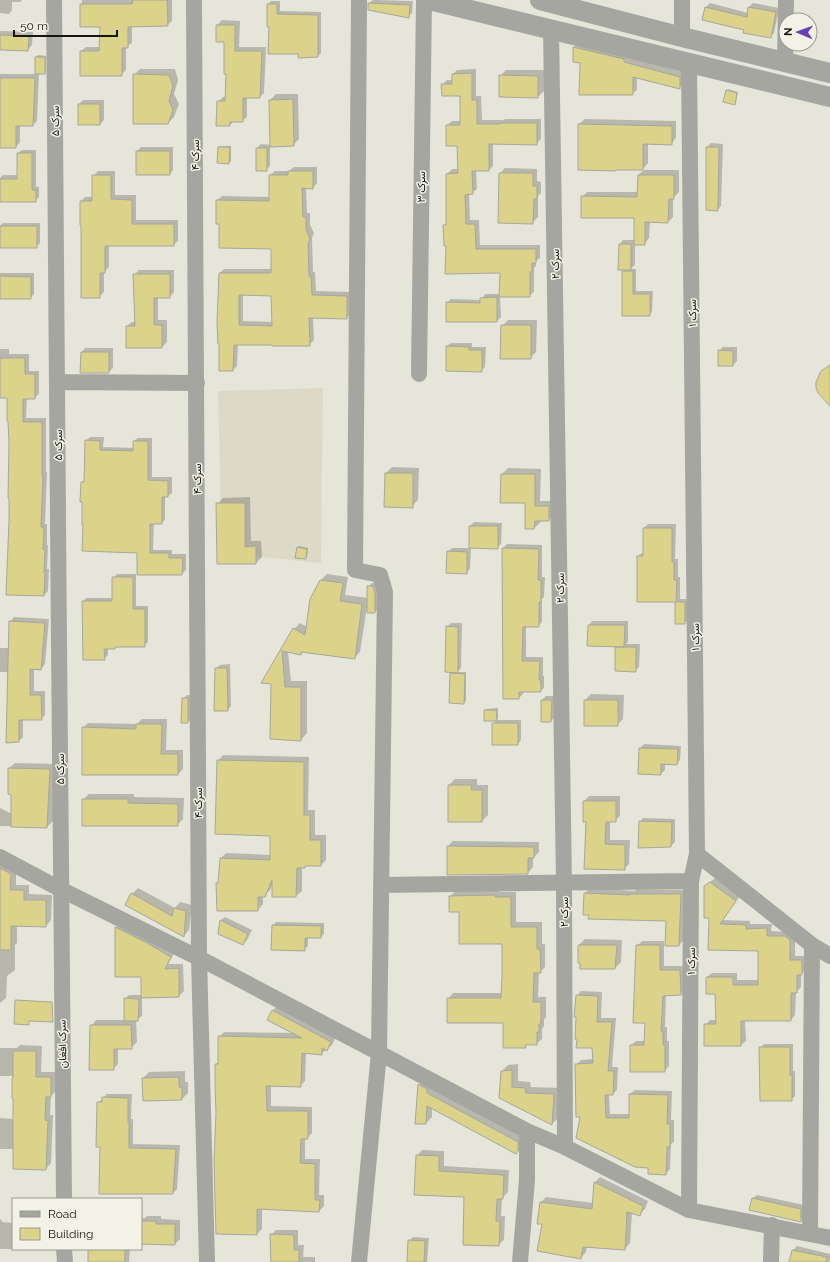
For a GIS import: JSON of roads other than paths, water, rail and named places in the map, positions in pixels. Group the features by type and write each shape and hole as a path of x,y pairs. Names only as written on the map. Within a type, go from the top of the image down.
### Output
{"street":[{"name":"سرک ۵","path":"54,0 58,382 60,889"},
{"name":"سرک ۴","path":"194,0 199,958 207,1262"},
{"path":"359,0 355,570 380,575 385,592 379,1053 359,1262"},
{"name":"سرک ۳","path":"418,374 424,0"},
{"path":"429,0 830,97"},
{"path":"682,0 682,37"},
{"path":"785,63 786,0"},
{"path":"548,1 682,37 830,73"},
{"name":"سرک ۲","path":"552,29 564,883 565,1147"},
{"name":"سرک ۱","path":"689,64 697,854 691,881 689,1210"},
{"path":"58,382 197,383"},
{"path":"697,854 812,945 830,956"},
{"path":"0,857 60,889 199,958 413,1072 528,1131 565,1147 689,1210 830,1238"},
{"path":"381,885 691,881"},
{"name":"سرک افغان","path":"60,889 64,1198"},
{"path":"810,1234 812,945"},
{"path":"520,1262 527,1180 528,1131"},
{"path":"771,1262 772,1226"},
{"path":"64,1250 65,1262"}]}
